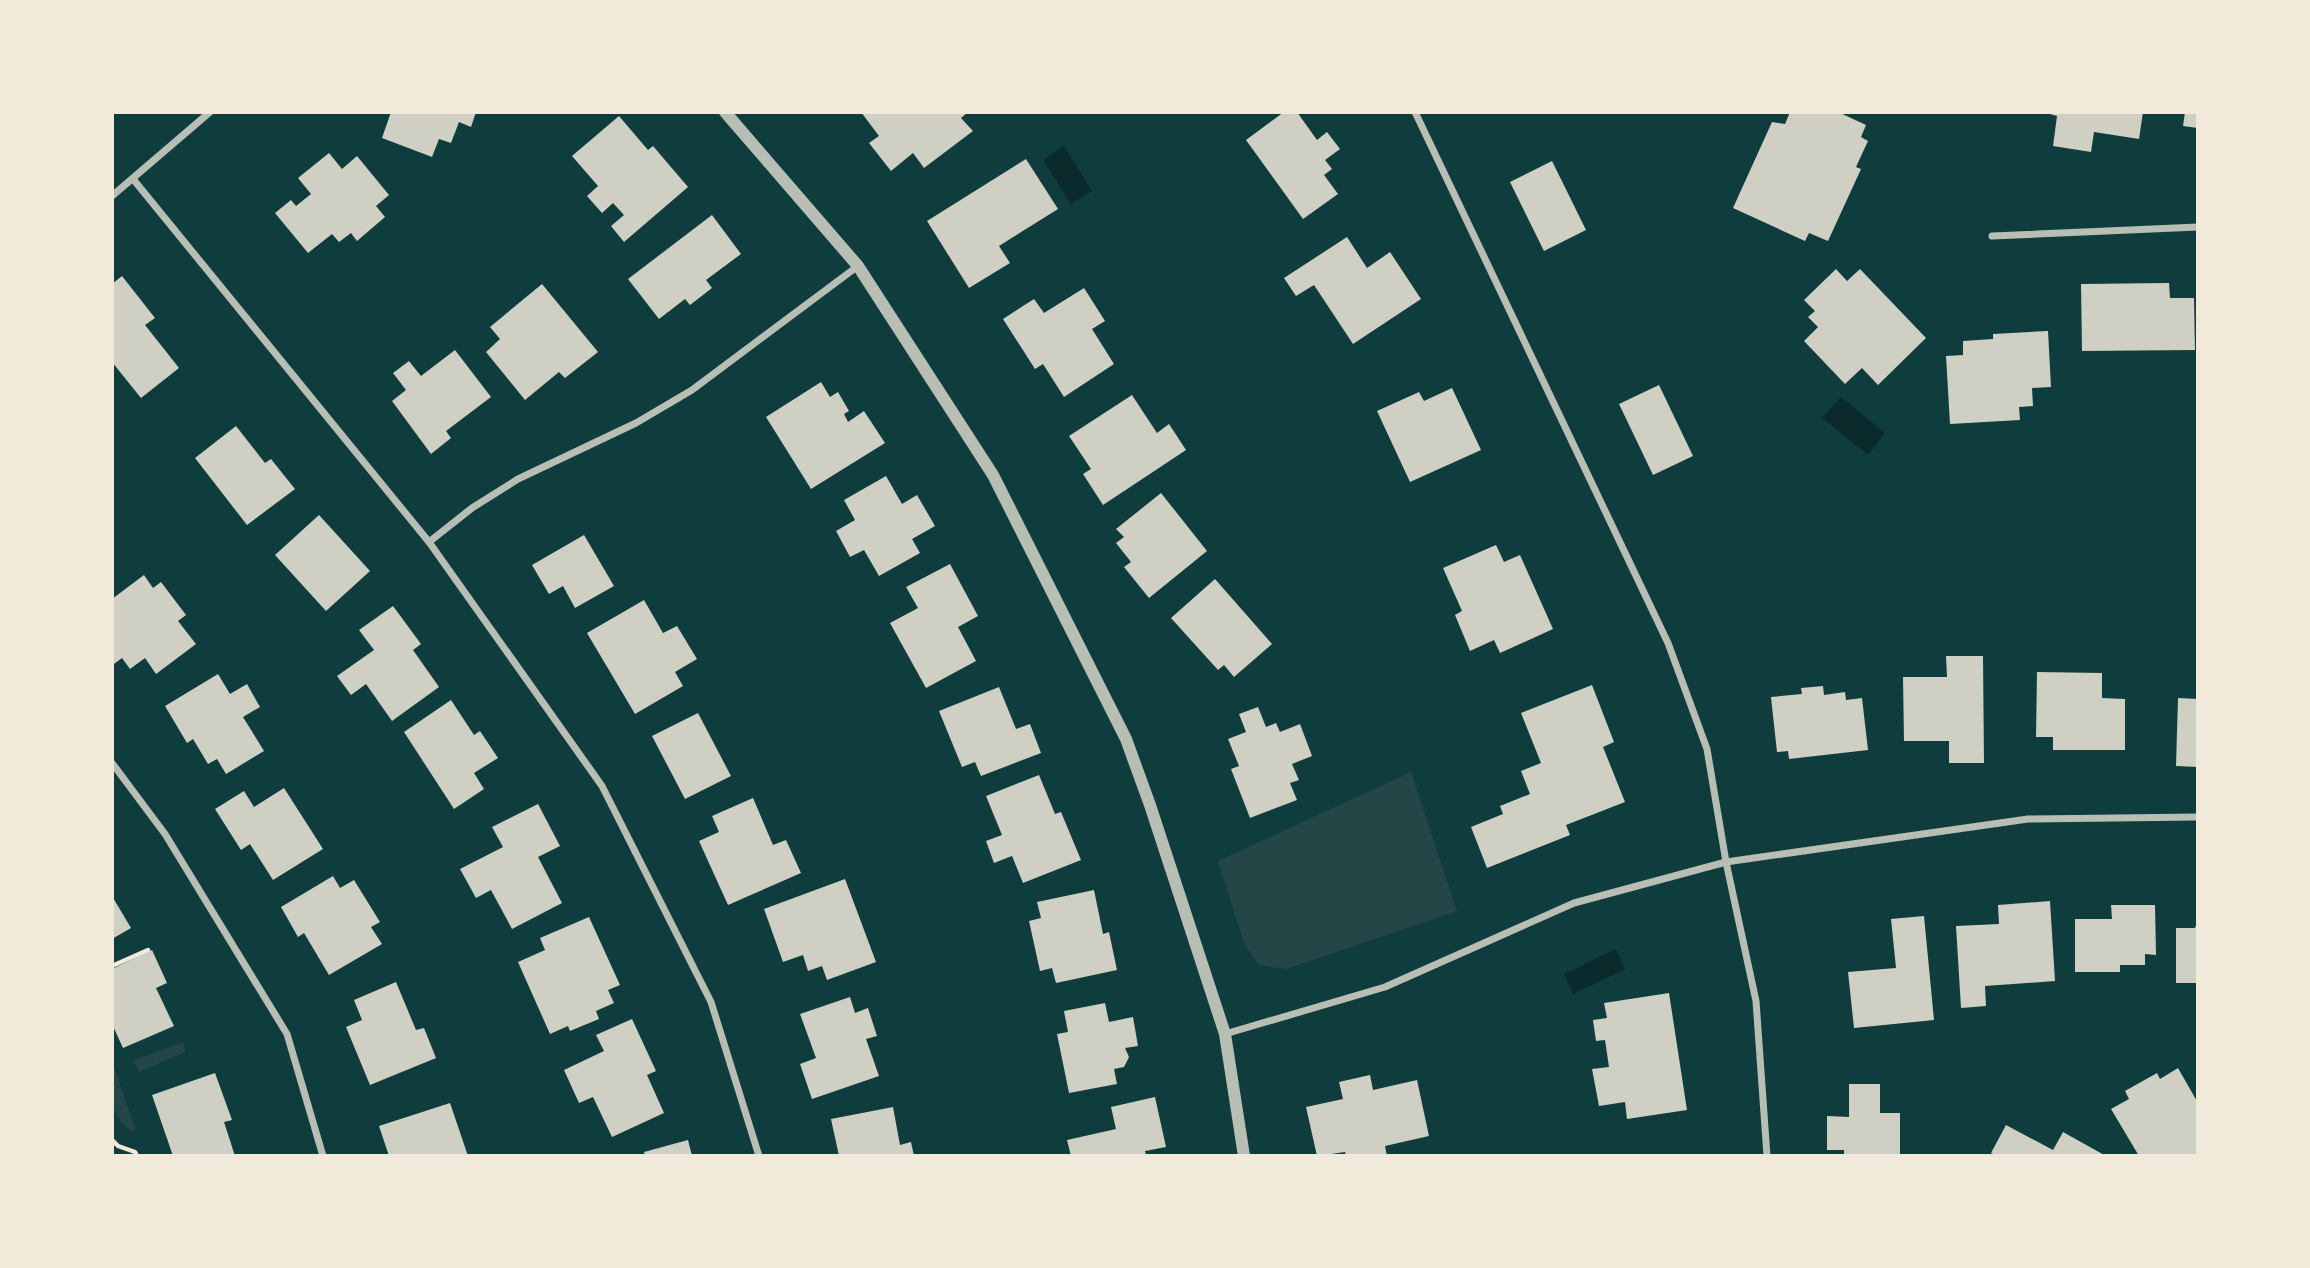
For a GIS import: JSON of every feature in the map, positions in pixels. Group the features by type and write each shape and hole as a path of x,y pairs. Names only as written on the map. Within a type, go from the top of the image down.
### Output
{"street":[{"path":"112,196 210,112"},
{"path":"725,112 858,266 993,475 1126,739 1225,1034 1244,1156"},
{"path":"1415,112 1668,643 1707,749 1726,862 1756,1002 1767,1156"},
{"path":"133,179 429,542 602,786 711,1002 759,1156"},
{"path":"1992,236 2198,227"},
{"path":"429,542 472,508 519,479 636,423 682,396 858,266"},
{"path":"112,763 165,834 287,1034 323,1156"},
{"path":"1225,1034 1385,987 1574,903 1726,862 2028,819 2198,817"}],"path":[{"path":"112,966 148,950"},
{"path":"112,1140 118,1146 135,1152 137,1156"}],"shaded area":[{"path":"1064,146 1092,191 1071,204 1043,160"},
{"path":"1841,397 1885,433 1868,455 1822,418"},
{"path":"1411,772 1457,911 1286,969 1259,965 1244,943 1218,861"},
{"path":"1616,949 1625,969 1573,994 1564,974"},
{"path":"183,1042 185,1052 139,1072 134,1060"},
{"path":"112,1064 136,1131 124,1124 115,1110"}],"building":[{"path":"391,112 476,112 471,127 459,122 451,143 439,139 432,157 382,138"},
{"path":"861,112 968,112 961,118 973,131 924,168 913,153 891,171 869,143 879,136"},
{"path":"1284,112 1297,112 1317,140 1327,132 1340,149 1325,160 1332,169 1324,175 1338,194 1303,219 1246,140"},
{"path":"1790,112 1838,112 1866,125 1861,137 1868,141 1856,167 1861,169 1828,241 1809,233 1805,241 1733,208 1772,122 1785,124"},
{"path":"2043,112 2143,112 2139,139 2094,132 2091,152 2053,146 2057,116"},
{"path":"2185,112 2198,112 2198,128 2183,126"},
{"path":"619,116 648,150 653,146 688,187 624,242 611,226 624,215 613,203 602,213 587,196 598,186 572,156"},
{"path":"329,153 342,169 357,156 389,195 376,206 385,217 357,241 351,233 339,242 332,234 308,253 275,213 291,200 296,206 311,194 298,178"},
{"path":"1026,159 1058,209 999,246 1010,263 969,288 927,221"},
{"path":"1552,161 1586,230 1544,251 1510,182"},
{"path":"712,215 741,254 706,280 712,288 690,305 685,299 659,319 628,279"},
{"path":"1347,237 1367,268 1390,252 1421,299 1353,344 1314,285 1296,296 1284,278"},
{"path":"1836,269 1847,281 1860,269 1926,338 1878,385 1862,368 1845,384 1804,341 1818,327 1808,317 1815,311 1804,300"},
{"path":"122,276 155,318 145,325 179,368 141,398 112,362 112,284"},
{"path":"2169,283 2170,298 2194,298 2195,350 2082,351 2081,284"},
{"path":"542,284 598,352 565,378 559,372 525,400 486,352 500,339 490,327"},
{"path":"1084,288 1105,321 1092,329 1114,364 1064,397 1043,364 1035,369 1003,319 1034,299 1044,313"},
{"path":"2048,331 2051,387 2032,388 2033,406 2019,407 2020,420 1950,424 1946,356 1963,355 1963,341 1993,339 1993,334"},
{"path":"455,350 491,397 446,431 451,438 431,454 392,401 406,390 393,373 409,361 421,376"},
{"path":"821,382 830,397 838,392 849,411 844,414 848,422 864,411 885,443 811,489 766,417"},
{"path":"1659,385 1693,456 1653,475 1619,404"},
{"path":"1452,388 1481,450 1410,482 1377,411 1419,392 1424,401"},
{"path":"1132,395 1157,433 1169,424 1186,450 1103,505 1083,474 1091,469 1069,436"},
{"path":"236,426 265,463 271,459 295,489 247,525 195,458"},
{"path":"886,476 902,504 917,495 935,526 912,539 920,553 879,576 864,550 850,557 836,531 855,520 844,500"},
{"path":"1161,493 1207,551 1149,598 1124,567 1131,562 1116,543 1124,537 1116,529"},
{"path":"319,515 370,571 326,611 275,555"},
{"path":"584,535 614,586 575,608 563,586 549,594 532,565"},
{"path":"1496,545 1504,562 1520,555 1553,629 1500,653 1494,640 1470,651 1455,615 1462,611 1443,568"},
{"path":"950,564 978,616 958,627 976,661 926,688 890,623 918,608 906,587"},
{"path":"144,575 153,588 161,582 186,615 178,621 196,644 156,674 145,658 130,669 122,658 114,664 112,662 112,599"},
{"path":"1215,579 1272,644 1234,677 1224,665 1218,670 1171,618"},
{"path":"644,600 663,633 677,626 697,659 675,672 683,686 635,714 587,633"},
{"path":"393,606 421,644 413,650 439,687 392,721 366,684 351,695 337,676 374,650 359,630"},
{"path":"1946,656 1983,656 1984,763 1949,763 1949,741 1904,741 1903,677 1947,677"},
{"path":"2037,672 2102,673 2102,698 2125,699 2125,750 2053,750 2053,737 2036,737"},
{"path":"218,674 230,694 247,684 260,707 243,717 264,751 226,774 217,759 208,764 193,739 187,743 165,706"},
{"path":"1592,685 1614,742 1603,747 1625,802 1566,825 1570,835 1487,868 1471,827 1503,814 1500,806 1530,794 1521,771 1541,763 1521,713"},
{"path":"1823,686 1824,695 1845,692 1846,700 1862,698 1868,750 1789,759 1788,751 1777,752 1771,697 1802,694 1801,688"},
{"path":"999,687 1016,729 1030,724 1041,753 981,776 975,762 962,767 939,711"},
{"path":"2178,698 2198,699 2198,767 2176,766"},
{"path":"451,700 474,735 480,731 498,758 474,773 484,789 454,809 404,732"},
{"path":"1258,707 1266,727 1276,723 1280,732 1300,724 1312,756 1292,764 1299,780 1290,783 1297,800 1250,818 1231,769 1239,766 1228,739 1246,732 1239,714"},
{"path":"698,713 731,776 685,799 652,736"},
{"path":"1039,775 1055,814 1061,812 1081,860 1023,883 1012,856 994,863 986,841 1002,835 986,796"},
{"path":"284,788 323,849 273,880 250,844 241,850 215,809 244,791 254,807"},
{"path":"753,798 773,845 786,840 801,873 728,905 699,841 719,832 712,816"},
{"path":"538,804 560,846 538,857 562,903 512,929 491,890 476,898 460,869 503,847 492,827"},
{"path":"333,876 340,888 354,880 380,922 371,927 382,944 329,975 304,933 298,937 281,907"},
{"path":"845,879 876,962 827,980 822,966 808,971 803,955 783,962 764,909"},
{"path":"1094,890 1103,934 1109,932 1117,970 1056,983 1052,968 1040,971 1029,921 1041,918 1037,902"},
{"path":"112,896 131,928 112,939"},
{"path":"2050,901 2055,981 1985,986 1986,1006 1961,1008 1956,926 1999,924 1998,905"},
{"path":"2111,905 2155,905 2156,955 2145,954 2145,965 2120,965 2120,972 2075,972 2075,919 2112,919"},
{"path":"1924,916 1934,1020 1854,1028 1848,972 1896,968 1891,919"},
{"path":"589,917 620,985 608,990 614,1003 596,1011 599,1019 570,1031 568,1026 550,1034 518,962 545,950 540,938"},
{"path":"2198,921 2198,983 2176,983 2176,928 2195,928"},
{"path":"152,950 167,983 156,988 174,1026 123,1048 112,1024 112,969"},
{"path":"396,982 416,1030 424,1028 436,1058 370,1085 346,1027 362,1020 354,1000"},
{"path":"1669,993 1687,1110 1627,1119 1625,1102 1599,1106 1592,1069 1609,1067 1605,1040 1596,1041 1593,1020 1607,1018 1604,1003"},
{"path":"850,997 855,1013 868,1008 877,1036 866,1039 879,1076 812,1099 800,1064 816,1058 800,1014"},
{"path":"1105,1003 1109,1022 1133,1017 1138,1046 1125,1048 1129,1057 1124,1067 1114,1069 1117,1084 1069,1093 1057,1034 1068,1032 1064,1011"},
{"path":"632,1019 656,1071 647,1075 664,1113 612,1137 593,1097 579,1103 564,1070 604,1051 596,1035"},
{"path":"2178,1068 2198,1103 2198,1156 2139,1156 2111,1109 2129,1099 2125,1091 2157,1073 2160,1079"},
{"path":"215,1073 232,1120 224,1122 235,1156 173,1156 152,1095"},
{"path":"1370,1075 1373,1090 1417,1080 1429,1136 1385,1146 1387,1156 1346,1156 1345,1152 1317,1156 1306,1107 1343,1099 1339,1082"},
{"path":"1849,1084 1880,1084 1880,1113 1900,1113 1900,1156 1844,1156 1844,1150 1827,1150 1827,1116 1849,1117"},
{"path":"1155,1097 1166,1147 1145,1151 1146,1156 1071,1156 1067,1140 1116,1129 1111,1107"},
{"path":"450,1103 468,1156 389,1156 379,1126"},
{"path":"893,1107 900,1145 911,1142 914,1156 839,1156 831,1119"},
{"path":"2006,1125 2053,1150 2063,1132 2106,1156 1997,1156 1991,1153"},
{"path":"688,1140 692,1156 645,1156 644,1152"}]}
